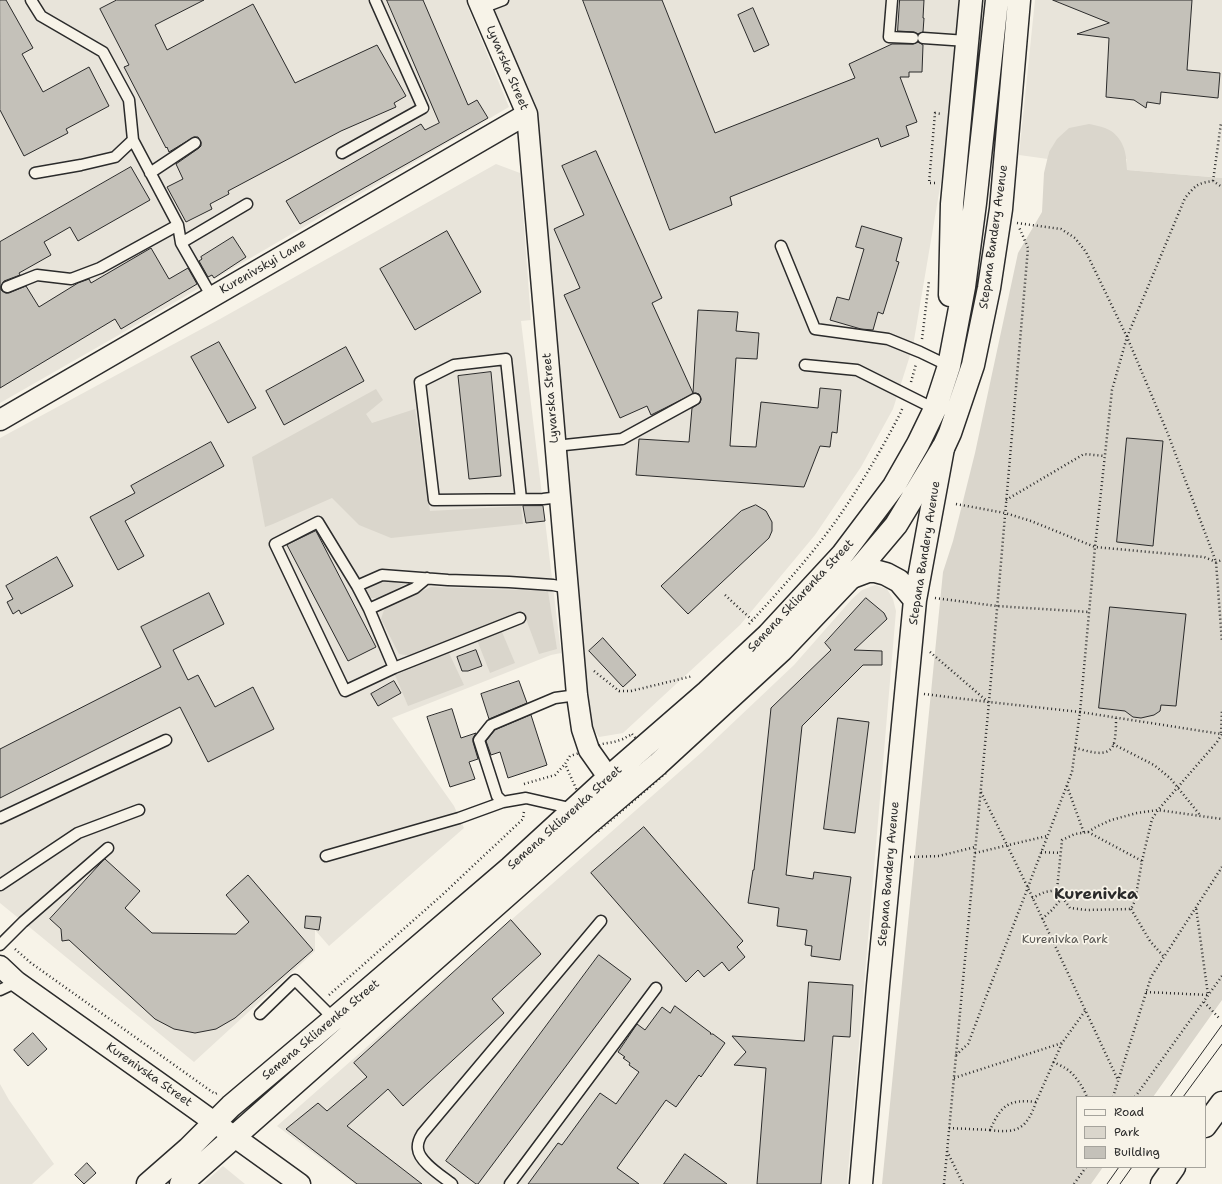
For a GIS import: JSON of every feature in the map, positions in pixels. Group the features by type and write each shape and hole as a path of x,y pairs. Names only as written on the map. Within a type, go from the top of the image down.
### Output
{"main road":[{"path":"949,366 952,204 971,0"},
{"name":"Stepana Bandery Avenue","path":"935,409 949,366 965,279 976,196 997,0"},
{"name":"Stepana Bandery Avenue","path":"861,1184 878,986 900,861 924,599 944,446 950,433 973,365 989,288 1001,209 1019,0"},
{"name":"Semena Skliarenka Street","path":"148,1184 188,1149 231,1106 510,868 608,778 707,692 762,640 842,555 894,486 918,444 935,409"},
{"name":"Semena Skliarenka Street","path":"182,1184 698,728 782,650 852,577 896,525 944,446"},
{"path":"852,577 868,571 886,574 924,599"},
{"path":"1162,1184 1173,1168"}],"street":[{"name":"Lyvarska Street","path":"480,4 527,114 577,695 582,729 589,750 621,795"},
{"name":"Kurenivskyi Lane","path":"0,420 527,114"},
{"name":"Kurenivska Street","path":"0,966 9,986 215,1122 300,1184"}],"lane":[{"path":"31,0 41,16 103,52 129,100 133,140 178,225 181,243 212,297"},
{"path":"342,153 423,108 375,0"},
{"path":"480,4 503,0"},
{"path":"892,0 889,37 913,38"},
{"path":"923,38 967,41"},
{"path":"35,174 115,157 133,140"},
{"path":"150,173 195,143"},
{"path":"181,243 247,204"},
{"path":"7,287 37,275 71,279 100,268 178,225"},
{"path":"781,246 815,329 888,340 920,352 949,366"},
{"path":"521,499 506,359 454,365 420,382 434,500 543,499 560,497"},
{"path":"805,365 857,370 935,409"},
{"path":"555,446 622,439 695,399"},
{"path":"394,668 369,609 357,586 318,522 275,544 345,691 394,668 520,618"},
{"path":"357,586 382,575 524,583 568,588"},
{"path":"369,609 415,588 427,578"},
{"path":"503,802 497,796 479,740 491,725 555,698 577,695"},
{"path":"0,818 166,740"},
{"path":"326,856 459,818 503,802 526,798 574,809"},
{"path":"0,885 78,833 139,810"},
{"path":"3,942 23,922 108,848"},
{"path":"452,1184 424,1162 420,1157 418,1142 422,1134 601,921"},
{"path":"260,1014 295,980 334,1019"},
{"path":"510,1184 656,988"}],"path":[{"path":"942,114 935,113 929,183 942,184"},
{"path":"1213,181 1221,123"},
{"path":"956,1055 968,1044 1072,772 1080,712 1095,547 1112,390 1126,337 1185,198 1195,186 1204,182 1213,181 1222,187"},
{"path":"944,1184 976,847 1028,248 1017,223 1061,229 1075,238 1086,252 1126,337 1168,434 1216,562 1221,608 1222,642"},
{"path":"746,627 797,571 839,515 868,473 899,416 920,352 930,276"},
{"path":"1006,500 1084,454 1105,456"},
{"path":"956,504 1005,513 1031,521 1095,547 1204,557 1216,562 1222,560"},
{"path":"725,595 752,620"},
{"path":"924,599 997,606 1089,612"},
{"path":"928,650 988,702"},
{"path":"589,667 619,691 631,691 693,676"},
{"path":"688,682 698,672"},
{"path":"924,694 1080,712 1221,734"},
{"path":"1131,909 1135,901 1152,818 1217,742 1221,734 1222,709"},
{"path":"1075,748 1101,753 1110,750 1114,744 1116,718"},
{"path":"632,734 638,729"},
{"path":"601,736 602,744"},
{"path":"1114,744 1154,765 1170,778 1201,816"},
{"path":"319,1004 441,896 523,820 526,798 524,784 555,775 565,764"},
{"path":"1067,786 1084,833"},
{"path":"980,791 1028,888 1118,1080"},
{"path":"1131,909 1087,910 1070,908 1057,890 1062,840 1075,834 1088,832 1111,820 1158,810 1222,818"},
{"path":"1088,832 1142,861"},
{"path":"975,853 1047,836"},
{"path":"900,861 939,856 976,847"},
{"path":"1041,852 1061,853"},
{"path":"1113,1096 1151,977 1222,867"},
{"path":"1032,898 1046,892 1057,890"},
{"path":"1042,919 1062,898"},
{"path":"1196,907 1208,995"},
{"path":"1131,909 1150,941 1164,957"},
{"path":"3,942 31,964 215,1094 219,1091"},
{"path":"1136,1096 1222,976"},
{"path":"1146,992 1208,995"},
{"path":"1204,1002 1220,1018"},
{"path":"949,1128 1002,1132 1014,1130 1025,1124 1032,1113 1062,1043 1085,1011"},
{"path":"954,1078 1062,1043"},
{"path":"1053,1062 1066,1068 1075,1077 1086,1096"},
{"path":"990,1130 995,1118 1002,1109 1012,1102 1036,1102"},
{"path":"947,1151 963,1184"},
{"path":"1074,1184 1085,1168"}],"shaded area":[{"path":"0,0 477,0 467,5 509,107 0,403"},
{"path":"489,0 960,0 949,133 913,346 893,409 861,467 815,535 740,625 623,733 599,737 586,719 540,158"},
{"path":"1035,0 1222,0 1222,178 1127,170 1127,159 1049,152 1048,159 1019,155"},
{"path":"496,164 520,173 531,320 521,321 561,653 551,655 392,718 454,806 464,828 329,946 315,930 315,951 194,1062 0,903 0,438 220,319"},
{"path":"875,585 887,589 893,599 896,611 847,1184 355,1184 277,1126 702,752 794,665 852,599 862,590"},
{"path":"0,1084 9,1100 54,1164 32,1184 0,1184"},
{"path":"223,1166 245,1184 203,1184"}],"green space":[{"name":"Kurenivka Park","path":"1089,124 1111,131 1123,145 1127,170 1222,178 1222,1000 1154,1096 1076,1096 1076,1168 1102,1168 1091,1184 882,1184 943,572 953,541 975,453 1018,253 1042,212 1044,173 1049,152 1057,139 1069,128"},
{"path":"376,389 383,400 366,414 372,423 415,409 430,511 521,506 523,524 391,538 359,525 332,498 265,527 252,457"},
{"path":"381,580 405,584 380,598 371,598 366,588 369,584"},
{"path":"431,587 548,591 557,649 539,654 523,611 412,656 399,654 381,619 385,607"},
{"path":"502,632 515,663 490,673 477,640"},
{"path":"449,653 464,685 408,706 395,675"}],"building":[{"path":"0,0 6,0 33,48 22,54 43,92 89,67 109,106 66,129 68,133 24,156 0,110"},
{"path":"117,0 204,0 155,25 167,50 253,4 295,83 377,45 406,96 394,103 396,107 341,131 228,191 229,194 210,204 212,209 186,222 167,187 183,179 176,164 199,148 201,146 201,142 198,137 194,137 169,152 167,147 166,148 124,67 129,65 100,9"},
{"path":"387,0 423,0 468,105 477,100 488,118 300,224 286,201 421,124 425,130 439,123"},
{"path":"583,0 662,0 715,133 855,78 849,64 892,44 913,44 918,42 923,45 922,72 909,72 909,77 900,77 917,122 906,126 909,136 881,147 878,138 730,197 732,205 670,230"},
{"path":"900,0 924,0 923,32 918,34 914,32 898,31"},
{"path":"1053,0 1192,0 1187,70 1220,73 1218,98 1161,92 1160,104 1147,102 1146,108 1134,100 1106,97 1109,38 1077,34 1109,23"},
{"path":"753,8 769,45 754,52 738,15"},
{"path":"596,151 662,298 652,303 693,393 698,310 738,312 736,331 759,333 757,359 736,358 730,446 756,447 761,402 818,408 820,388 841,390 837,433 832,432 830,447 820,446 804,487 636,475 639,439 689,442 692,408 700,403 701,399 699,394 695,393 651,415 647,406 620,418 564,295 580,288 554,229 584,215 562,166"},
{"path":"131,167 150,200 78,241 70,227 44,242 51,255 19,273 20,275 4,281 1,286 1,290 9,293 26,286 39,307 78,283 89,279 91,283 151,248 169,279 188,268 197,284 121,329 115,319 0,388 0,242"},
{"path":"862,226 902,238 896,261 899,262 883,314 878,312 873,330 861,329 830,320 837,297 849,300 864,249 856,247"},
{"path":"447,231 481,292 415,330 380,269"},
{"path":"233,237 246,257 214,278 212,275 208,277 199,261 202,259 201,257"},
{"path":"219,342 256,408 228,423 191,357"},
{"path":"346,347 364,381 284,425 266,391"},
{"path":"491,372 501,476 469,479 458,376"},
{"path":"1127,438 1163,441 1153,546 1117,542"},
{"path":"211,442 224,466 125,521 144,556 118,570 90,517 135,493 131,486"},
{"path":"756,505 766,511 772,522 772,531 769,538 688,614 661,586 741,511"},
{"path":"523,506 543,506 545,521 526,523"},
{"path":"316,531 376,647 348,661 287,545"},
{"path":"57,557 73,586 21,614 19,610 13,614 7,602 13,599 6,586"},
{"path":"209,593 224,624 173,650 188,680 198,675 215,707 253,687 274,729 208,762 180,707 0,798 0,749 161,667 141,627"},
{"path":"866,598 884,613 887,619 854,650 882,651 882,665 863,665 802,726 786,875 813,879 814,872 851,877 840,960 811,956 812,946 805,945 807,930 777,926 779,908 748,903 754,870 771,708 831,650 825,643"},
{"path":"1110,607 1186,614 1176,706 1161,705 1160,711 1154,715 1141,718 1133,717 1125,711 1099,708"},
{"path":"603,638 636,675 623,687 589,651"},
{"path":"476,650 482,666 468,671 462,671 457,657"},
{"path":"394,681 401,693 378,706 371,694"},
{"path":"519,681 527,703 489,719 481,694"},
{"path":"452,709 461,738 476,733 473,738 473,742 478,759 469,762 475,779 450,787 427,717"},
{"path":"531,715 547,765 508,778 500,752 491,755 486,741 495,730"},
{"path":"838,718 869,722 855,833 824,829"},
{"path":"644,827 743,941 737,947 745,957 729,971 722,962 704,977 698,970 686,982 591,873"},
{"path":"105,859 140,891 125,908 152,933 236,934 249,922 226,895 248,875 313,950 235,1018 216,1029 195,1033 174,1029 155,1019 69,940 62,941 61,929 50,919"},
{"path":"306,916 321,917 319,930 305,928"},
{"path":"511,920 541,954 492,999 504,1013 403,1106 388,1089 347,1126 422,1184 357,1184 286,1129 318,1103 327,1111 367,1077 354,1063"},
{"path":"599,955 631,979 478,1184 476,1184 446,1161"},
{"path":"809,982 853,985 850,1037 833,1036 821,1184 757,1184 766,1068 734,1065 746,1052 732,1036 804,1041"},
{"path":"675,1006 711,1033 710,1034 713,1034 725,1043 701,1077 699,1075 676,1107 666,1100 617,1168 639,1184 528,1184 558,1143 562,1145 600,1093 616,1104 639,1072 629,1065 630,1063 623,1058 625,1057 618,1052 637,1024 645,1030 662,1007 670,1013"},
{"path":"33,1033 47,1049 28,1066 14,1050"},
{"path":"685,1154 727,1184 664,1184"},
{"path":"87,1163 96,1173 84,1184 75,1175"}],"tram line":[{"path":"1171,1096 1222,1025"},
{"path":"1184,1096 1222,1044"},
{"path":"1107,1184 1118,1168"},
{"path":"1120,1184 1131,1168"}],"district":[{"name":"Kurenivka","path":"1096,895"}]}
